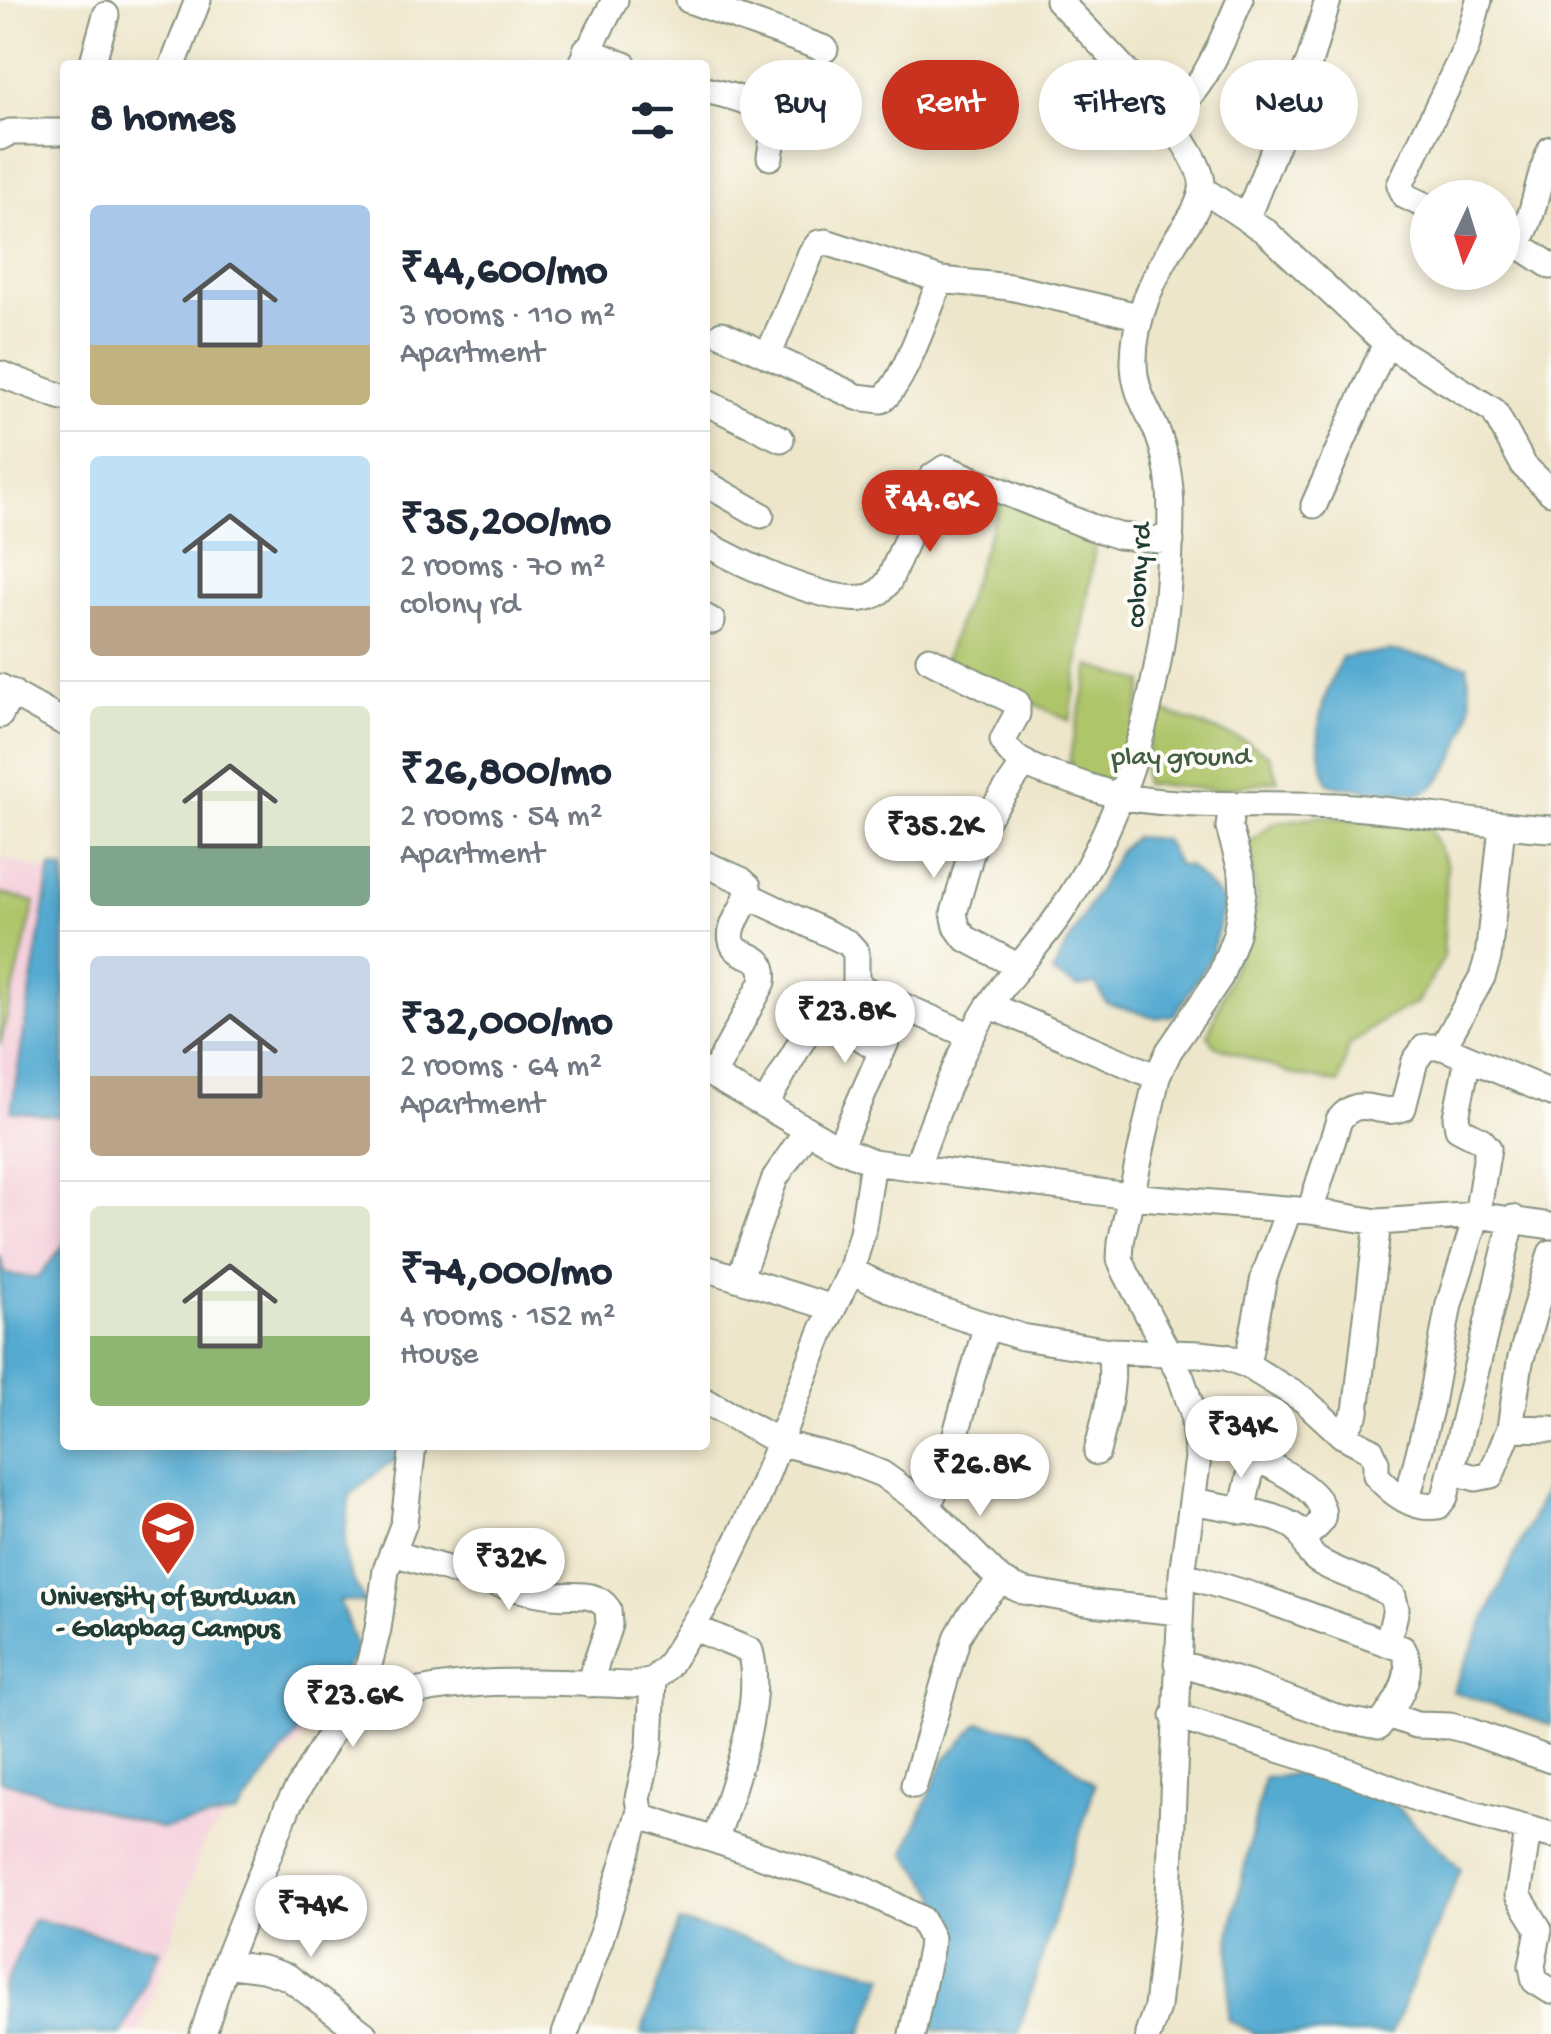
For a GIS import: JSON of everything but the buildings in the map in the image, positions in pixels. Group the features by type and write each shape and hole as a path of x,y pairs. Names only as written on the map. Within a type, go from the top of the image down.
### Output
{"street":[{"path":"175,60 198,0"},
{"path":"583,57 614,0"},
{"path":"689,0 826,48"},
{"path":"1058,0 1113,60"},
{"path":"1200,84 1240,0"},
{"path":"1247,217 1310,60 1328,0"},
{"path":"1410,198 1400,185 1466,48 1480,0"},
{"path":"93,60 106,15"},
{"path":"710,92 766,110 775,124 770,158"},
{"path":"0,137 10,132 60,132"},
{"path":"1188,150 1200,168 1202,189 1247,217 1386,343 1494,411 1524,466 1551,492"},
{"path":"1520,228 1533,214 1538,183 1551,150"},
{"name":"colony rd","path":"916,1168 972,1036 989,1006 1066,906 1123,797 1160,647 1170,542 1170,475 1158,434 1140,402 1134,364 1138,316 1167,255 1193,214 1202,189"},
{"path":"768,356 811,252 819,243 837,243 940,280 1010,287 1138,316"},
{"path":"1520,244 1551,266"},
{"path":"722,334 857,397 882,400 891,393 900,375 940,280"},
{"path":"1314,505 1386,343"},
{"path":"0,374 60,396"},
{"path":"710,404 781,439"},
{"path":"710,547 788,582 846,598 880,593 889,581 934,476 946,468 1091,528 1170,542"},
{"path":"710,486 761,515"},
{"path":"928,659 1017,703 1017,714 1003,740 1005,747 1025,764 1123,797 1232,805 1307,804 1551,829"},
{"path":"4,698 60,721"},
{"path":"1019,968 965,938 957,928 954,913 977,832 1025,764"},
{"path":"1148,2034 1157,2006 1169,1896 1182,1574 1198,1458 1193,1412 1181,1378 1120,1259 1128,1196 1156,1077 1168,1051 1220,976 1236,934 1243,892 1229,827 1232,805"},
{"path":"1443,1047 1482,977 1488,958 1502,826"},
{"path":"710,866 748,886 749,896 732,941 760,961 765,970 763,982 710,1071"},
{"path":"749,896 848,943 856,952 856,981 864,990 972,1036"},
{"path":"839,1148 902,1006"},
{"path":"989,1006 1156,1077"},
{"path":"765,1106 809,1028 818,1022 832,1022 882,1051"},
{"path":"1247,1365 1264,1277 1348,1110 1362,1106 1393,1112 1403,1108 1415,1061 1425,1047 1443,1047 1551,1092"},
{"path":"1406,1500 1430,1408 1449,1304 1478,1214 1488,1148 1458,1128 1456,1117 1468,1058"},
{"path":"710,1074 839,1148 873,1162 1128,1196 1300,1210 1378,1222 1478,1214 1547,1219"},
{"path":"740,1277 775,1178 807,1130"},
{"path":"342,1715 381,1698 420,1688 465,1684 632,1684 653,1680 668,1666 711,1596 780,1443 851,1270 862,1232 873,1162"},
{"path":"851,1270 893,1293 986,1328 1062,1345 1226,1358 1247,1365 1304,1400 1342,1435 1371,1450 1376,1474 1386,1486 1427,1508 1438,1506 1445,1496 1513,1218"},
{"path":"1342,1435 1356,1412 1378,1222"},
{"path":"1451,1471 1476,1478 1491,1475 1510,1428 1520,1362 1551,1254"},
{"path":"710,1269 833,1308"},
{"path":"928,1507 951,1451 986,1328"},
{"path":"1097,1452 1114,1373 1110,1350"},
{"path":"710,1404 780,1443 882,1474 928,1507 1001,1581 1023,1591 1180,1612"},
{"path":"1510,1428 1551,1429"},
{"path":"1195,1433 1254,1456 1310,1490 1320,1504 1320,1518 1312,1531 1302,1536"},
{"path":"203,2034 225,1964 288,1806 368,1669 386,1570 404,1522 412,1450"},
{"path":"1242,1512 1254,1456"},
{"path":"1192,1502 1278,1520 1296,1528 1306,1550 1318,1560 1380,1586 1394,1596 1396,1609 1388,1643"},
{"path":"392,1553 554,1596 584,1595 598,1600 608,1609 608,1624 589,1684"},
{"path":"1177,1663 1365,1726 1379,1726 1408,1675 1410,1660 1403,1648 1182,1574"},
{"path":"914,1785 958,1636 970,1615 1001,1581"},
{"path":"692,1627 750,1652 755,1669 740,1761 716,1839"},
{"path":"565,2034 600,1940 640,1811 638,1798 654,1716 653,1680"},
{"path":"1388,1715 1416,1725 1450,1726 1551,1760"},
{"path":"1174,1716 1344,1770 1421,1800 1540,1833 1518,1895 1540,1929 1532,1966 1535,1982 1551,1991"},
{"path":"640,1811 648,1818 863,1889 921,1919 931,1938 912,2034"},
{"path":"225,1964 263,1968 288,1977 364,2034"}],"shaded area":[{"name":"University of Burdwan - Golapbag Campus","path":"0,858 60,875 60,1450 341,1450 331,1710 204,1841 139,2034 0,2034"}],"green space":[{"path":"1008,479 1098,524 1070,721 945,660"},
{"path":"1090,666 1144,682 1121,792 1069,777 1071,749"},
{"name":"play ground","path":"1157,709 1243,740 1269,755 1278,780 1217,790 1144,784 1144,766"},
{"path":"1320,816 1429,827 1447,865 1443,959 1417,1003 1384,1019 1349,1046 1339,1083 1291,1074 1214,1045 1208,1035 1257,904 1249,843 1273,823"},
{"path":"0,893 35,902 0,1045"}],"water":[{"path":"1394,651 1467,665 1470,715 1454,758 1437,782 1417,794 1328,783 1320,748 1320,719 1342,657"},
{"path":"1134,837 1164,839 1178,866 1188,866 1225,902 1210,959 1174,1015 1157,1018 1106,1003 1096,984 1077,987 1052,973 1119,851"},
{"path":"51,867 60,869 60,1116 11,1111"},
{"name":"University of Burdwan - Golapbag Campus","path":"60,1250 60,1450 403,1450 402,1458 386,1465 350,1495 345,1551 351,1575 366,1603 339,1600 358,1652 237,1814 162,1829 0,1780 0,1256 5,1274 37,1278"},
{"path":"1551,1477 1551,1725 1452,1691"},
{"path":"979,1723 1030,1732 1095,1785 1018,2034 958,2034 928,2028 950,1954 938,1895 905,1852 944,1760"},
{"path":"1308,1773 1379,1790 1461,1869 1391,2034 1256,2034 1228,2020 1231,1929 1264,1778"},
{"path":"33,1919 159,1949 122,2034 0,2034 3,1990"},
{"path":"679,1922 885,1975 862,2034 641,2034"}],"place":[{"name":"University of Burdwan - Golapbag Campus","path":"168,1577"}]}
